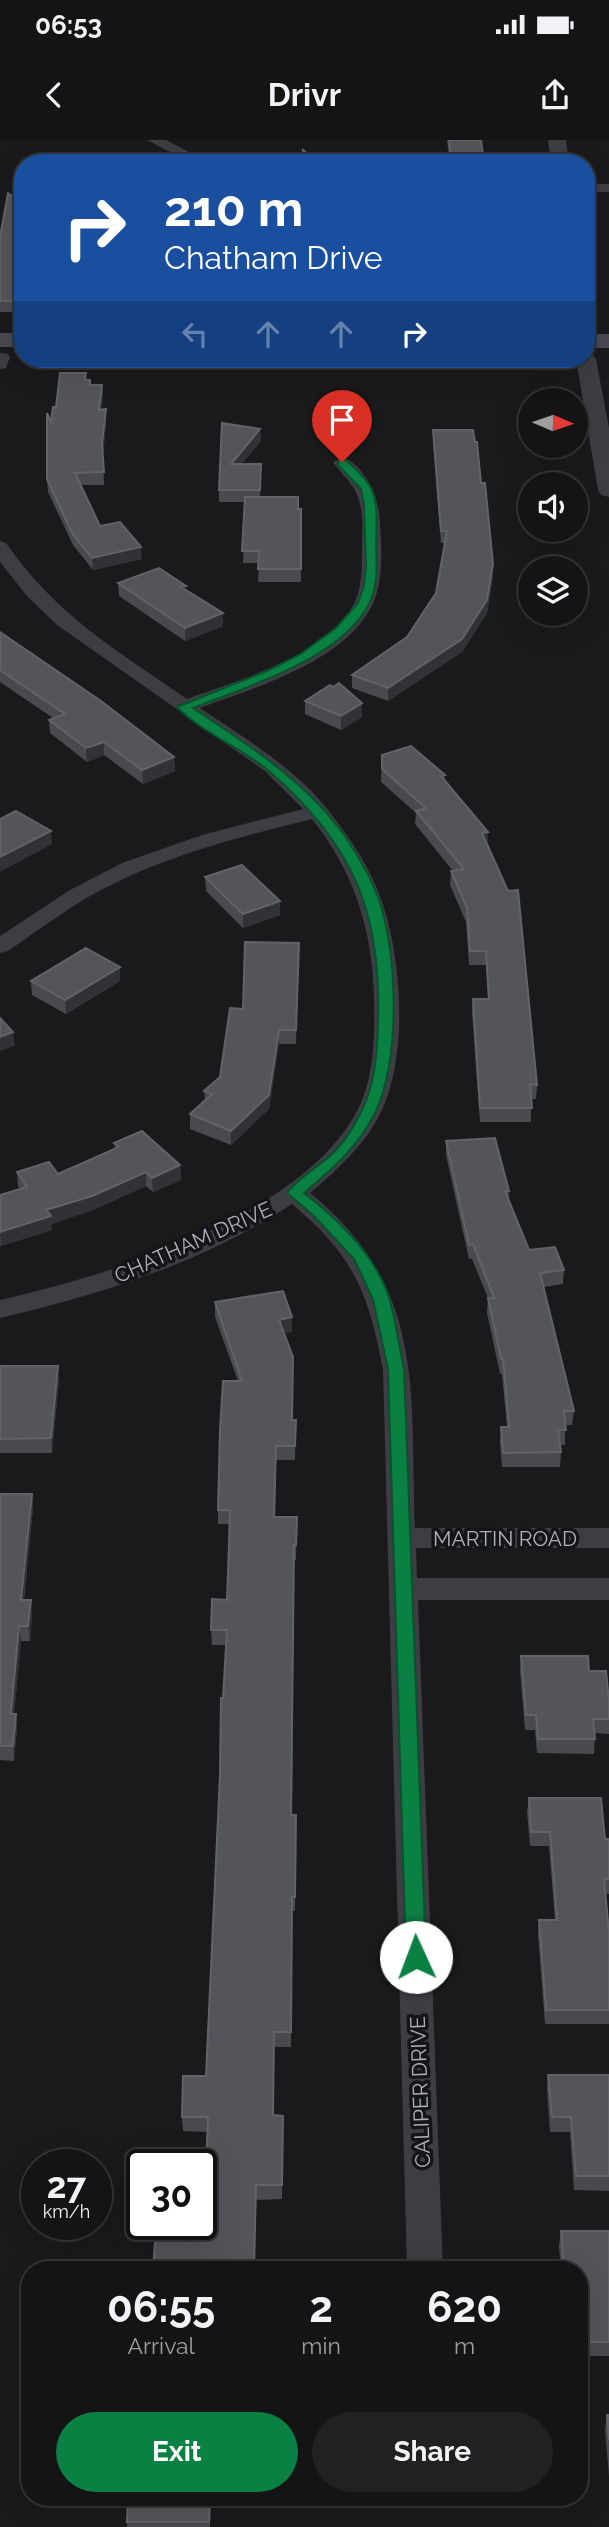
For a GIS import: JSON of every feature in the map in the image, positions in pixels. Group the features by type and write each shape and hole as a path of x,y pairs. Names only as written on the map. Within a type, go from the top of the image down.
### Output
{"street":[{"path":"154,140 184,154"},
{"path":"588,368 609,490"},
{"path":"183,707 271,674 303,658 341,631 363,604 371,567 370,503 366,488 342,462"},
{"name":"CHATHAM DRIVE","path":"0,547 22,581 52,612 183,707 272,767 318,811 355,863 371,897 380,931 386,1003 384,1058 380,1083 367,1115 338,1156 294,1193 271,1208 187,1250 119,1278 0,1309"},
{"path":"0,946 102,881 154,858 196,842 318,811"},
{"name":"CALIPER DRIVE","path":"294,1193 318,1212 361,1257 381,1299 396,1369 425,2261"},
{"name":"MARTIN ROAD","path":"402,1538 609,1538"},
{"path":"403,1589 609,1589"}],"building":[{"path":"449,140 481,140 483,154 450,154"},
{"path":"8,193 14,198 14,301 0,301 0,237"},
{"path":"60,373 86,373 85,380 90,380 90,385 102,385 99,410 106,409 102,443 104,472 75,473 100,526 120,522 141,547 92,558 72,533 47,479 47,413 51,422 53,407 56,407"},
{"path":"222,423 260,429 231,464 261,464 260,490 219,490"},
{"path":"433,430 473,430 477,442 481,483 485,483 493,564 487,600 462,639 388,688 352,675 407,637 436,593 447,531 441,531"},
{"path":"245,497 298,497 298,509 301,509 301,569 258,569 259,551 242,551"},
{"path":"159,568 186,586 181,587 223,613 185,628 118,583"},
{"path":"0,632 101,701 174,757 142,770 104,742 86,748 49,720 65,714 0,670"},
{"path":"339,683 362,703 341,716 305,701 330,685 333,687"},
{"path":"411,746 445,775 441,776 488,832 482,833 508,891 518,890 537,1085 530,1084 532,1108 480,1108 473,999 489,999 486,951 470,951 467,908 451,871 464,869 416,811 426,808 382,769 382,755"},
{"path":"16,811 51,831 0,857 0,819"},
{"path":"242,865 280,901 243,914 205,877"},
{"path":"245,942 299,943 296,1030 279,1030 269,1095 231,1131 190,1114 212,1094 204,1091 220,1077 230,1008 243,1009"},
{"path":"86,948 120,967 65,1000 31,981"},
{"path":"0,1018 13,1032 0,1037"},
{"path":"142,1131 180,1165 152,1178 146,1172 92,1196 46,1210 51,1216 0,1232 0,1195 27,1187 17,1172 49,1162 58,1174 119,1147 114,1143"},
{"path":"495,1138 509,1191 505,1191 529,1250 555,1247 564,1270 540,1273 574,1411 564,1411 566,1430 558,1430 561,1452 503,1453 501,1427 509,1427 503,1359 488,1298 494,1298 473,1244 469,1245 446,1141"},
{"path":"283,1291 292,1317 279,1320 293,1357 292,1420 296,1420 295,1446 276,1446 274,1517 297,1517 294,1545 291,1815 296,1815 295,1897 292,1897 291,2032 274,2032 273,2115 283,2116 282,2185 256,2185 254,2261 154,2261 155,2240 217,2240 217,2149 207,2149 208,2117 182,2117 183,2076 206,2076 221,1698 227,1630 211,1630 212,1599 227,1600 230,1510 218,1510 220,1430 223,1381 242,1381 215,1302"},
{"path":"0,1366 58,1366 51,1438 0,1439"},
{"path":"0,1494 32,1494 21,1600 31,1600 28,1626 19,1626 11,1714 16,1714 13,1746 0,1746"},
{"path":"521,1656 588,1656 589,1671 606,1671 609,1719 593,1719 595,1739 538,1739 536,1715 526,1715"},
{"path":"529,1798 601,1798 605,1839 609,1839 609,1879 604,1879 609,1932 609,2010 546,2010 539,1920 557,1920 550,1832 531,1832"},
{"path":"548,2075 609,2075 609,2176 576,2176 571,2117 552,2117"},
{"path":"561,2231 609,2231 609,2342 588,2342 588,2261 563,2261"},
{"path":"128,2506 210,2506 209,2522 127,2522"}],"route":[{"path":"342,462 366,488 370,503 371,567 363,604 341,631 303,658 271,674 183,707 272,767 318,811 355,863 371,897 380,931 386,1003 384,1058 380,1083 367,1115 353,1138 338,1156 294,1193 318,1212 361,1257 381,1299 396,1369 416,1957"}]}
